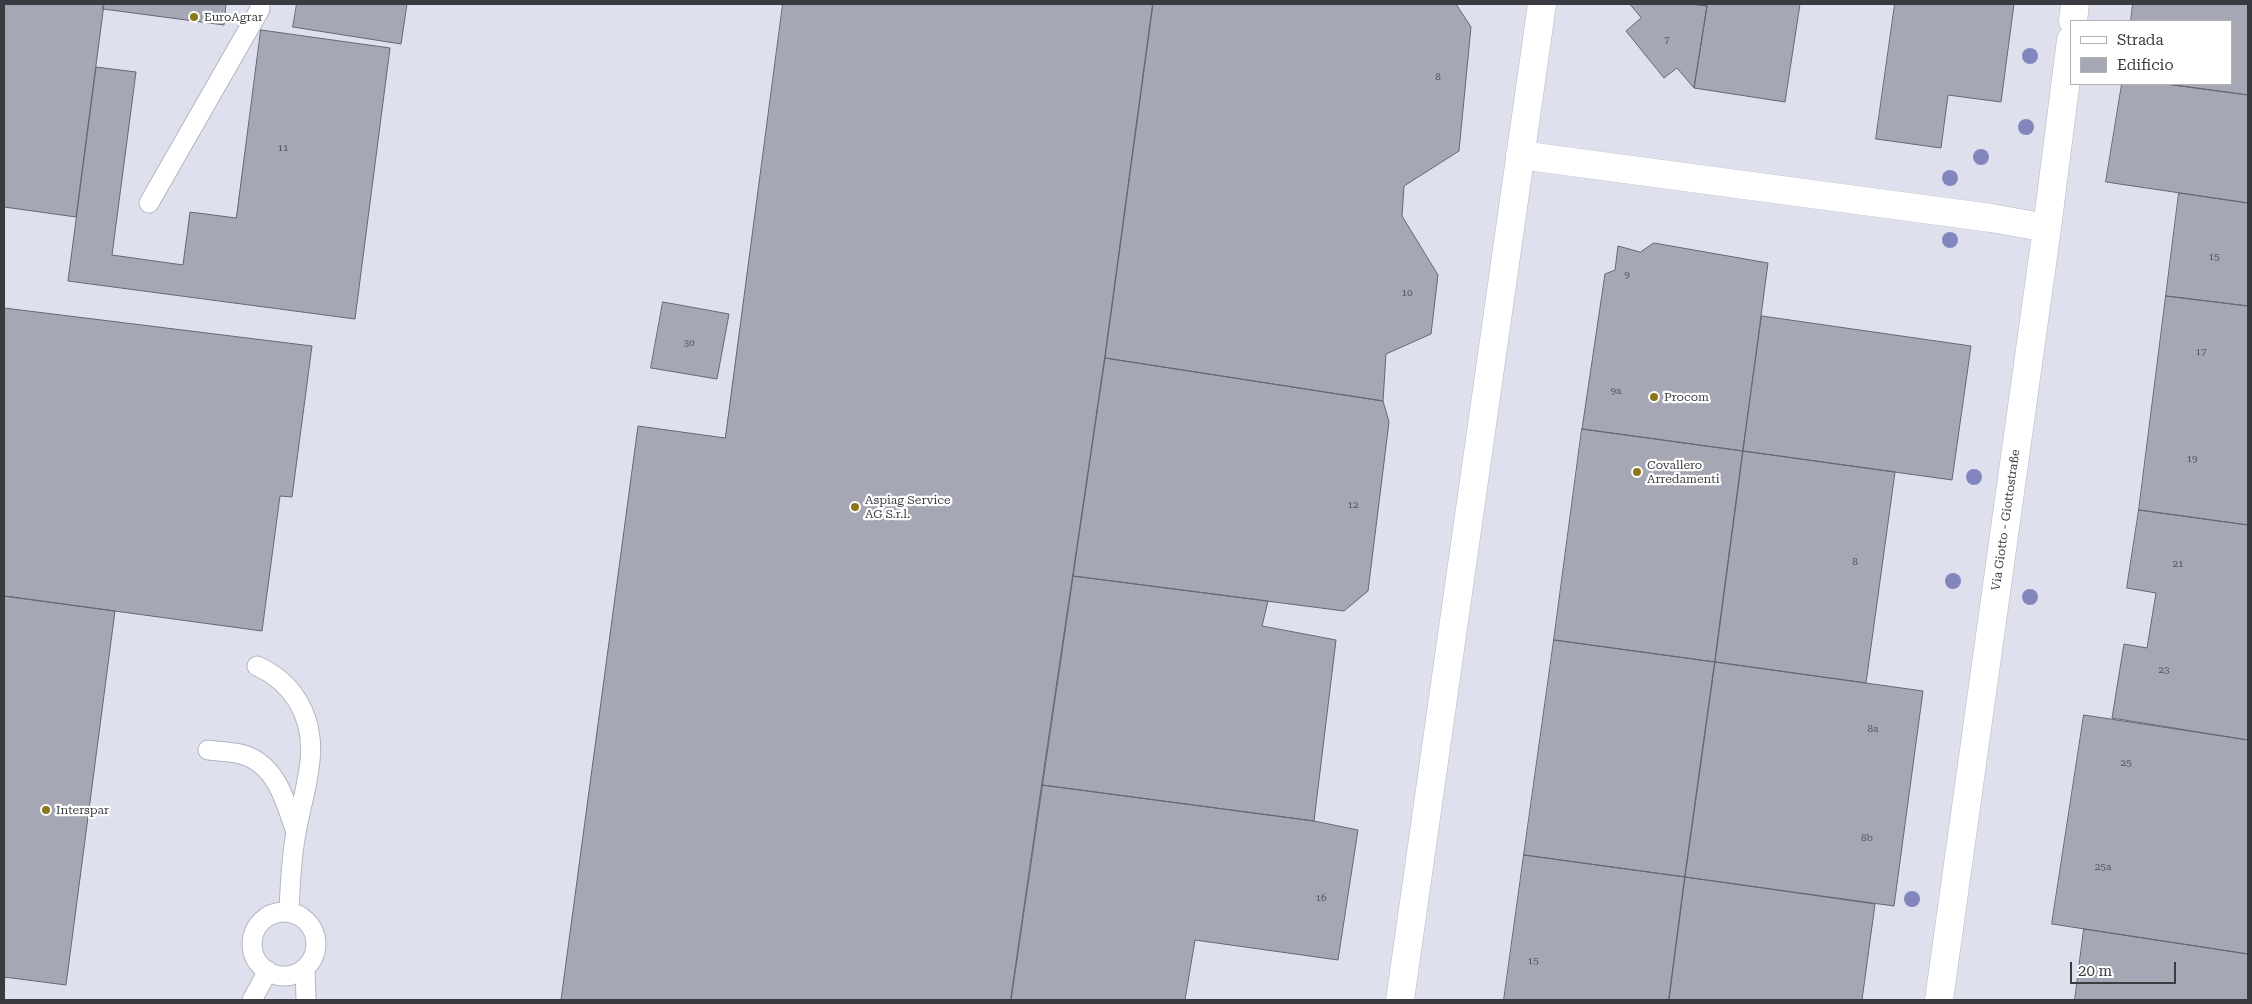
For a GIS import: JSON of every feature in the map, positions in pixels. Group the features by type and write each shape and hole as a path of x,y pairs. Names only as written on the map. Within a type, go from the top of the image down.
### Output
{"street":[{"path":"1400,1000 1542,4"},
{"path":"2073,20 2075,4"},
{"name":"Via Giotto - Giottostraße","path":"1938,1000 2047,228 2070,48"},
{"path":"1520,155 1981,216 2047,228"}],"lane":[{"path":"149,203 260,9 260,4"},
{"path":"258,666 273,673 283,682 303,710 311,734 309,775 296,832 288,912"},
{"path":"208,750 246,755 271,773 280,788 296,832"},
{"path":"305,968 287,976 268,971 254,955 252,944 254,933 268,916 278,912 298,915 307,921 316,940 316,950 305,968 306,1000"},
{"path":"252,1000 268,971"}],"building":[{"path":"4,4 104,4 76,217 4,207"},
{"name":"EuroAgrar","path":"104,4 226,4 224,25 103,9"},
{"path":"297,4 407,4 401,44 293,27"},
{"name":"Aspiag Service AG S.r.l.","path":"783,4 1153,4 1105,358 1011,1000 561,1000 638,426 725,438"},
{"path":"1153,4 1456,4 1471,27 1459,151 1404,186 1402,216 1438,275 1431,334 1386,354 1383,401 1105,358"},
{"path":"1630,4 1691,4 1707,6 1694,88 1677,68 1664,78 1626,31 1641,18"},
{"path":"1691,4 1800,4 1785,102 1694,88 1707,6"},
{"path":"1895,4 2014,4 2001,102 1948,95 1941,148 1876,139"},
{"path":"2133,4 2248,4 2248,95 2173,85 2232,85 2232,20 2131,20"},
{"path":"261,30 390,48 355,319 68,281 96,67 136,72 112,255 183,265 190,212 236,218"},
{"path":"2122,85 2173,85 2248,95 2248,203 2106,182"},
{"path":"2179,193 2248,203 2248,306 2166,296"},
{"path":"1654,243 1768,263 1743,451 1582,429 1605,274 1615,270 1618,246 1640,252"},
{"path":"2166,296 2248,306 2248,525 2139,510"},
{"path":"663,302 729,314 717,379 651,368"},
{"path":"4,308 312,346 292,497 280,496 262,631 4,596"},
{"path":"1762,316 1971,346 1952,480 1743,451"},
{"path":"1105,358 1383,401 1389,422 1368,591 1344,611 1073,576"},
{"path":"1582,429 1743,451 1715,662 1554,640"},
{"path":"1743,451 1895,472 1866,683 1715,662"},
{"path":"2139,510 2248,525 2248,740 2112,718 2124,644 2147,648 2156,593 2127,588"},
{"path":"1073,576 1268,601 1262,626 1336,640 1314,821 1042,785"},
{"name":"Interspar","path":"4,596 115,611 66,985 4,977"},
{"path":"1554,640 1715,662 1685,877 1524,855"},
{"path":"1715,662 1923,691 1894,906 1685,877"},
{"path":"2084,715 2248,740 2248,954 2052,924"},
{"path":"1042,785 1314,821 1358,830 1338,960 1195,940 1185,1000 1011,1000"},
{"path":"1524,855 1685,877 1669,1000 1504,1000"},
{"path":"1685,877 1875,904 1862,1000 1669,1000"},
{"path":"2084,929 2248,954 2248,1000 2075,1000"}],"place":[{"name":"EuroAgrar","path":"194,17"},
{"name":"Procom","path":"1654,397"},
{"name":"Covallero Arredamenti","path":"1637,472"},
{"name":"Aspiag Service AG S.r.l.","path":"855,507"},
{"name":"Interspar","path":"46,810"}]}
